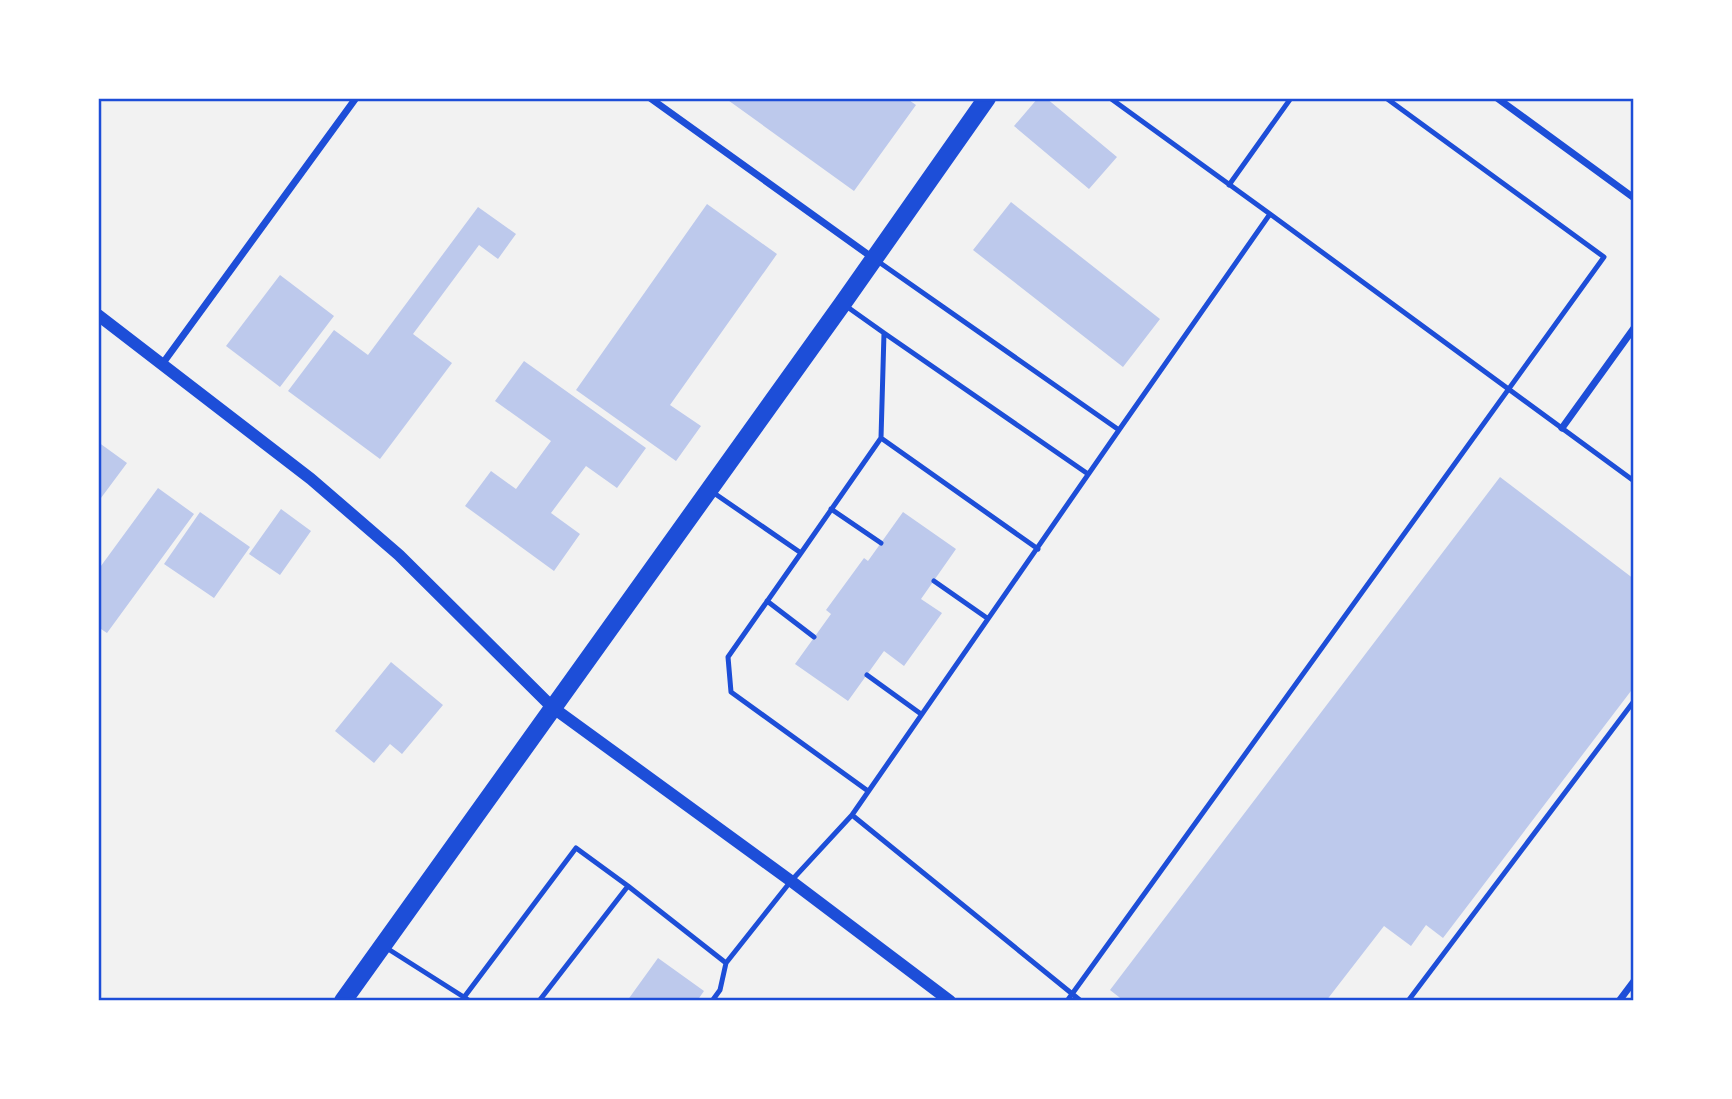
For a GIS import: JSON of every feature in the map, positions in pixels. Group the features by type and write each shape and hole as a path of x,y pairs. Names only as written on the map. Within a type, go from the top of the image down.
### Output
{"main road":[{"path":"343,1001 987,98"}],"street":[{"path":"163,363 356,98"},
{"path":"650,98 873,259"},
{"path":"1497,98 1634,198"},
{"path":"98,315 311,479 399,555 552,707 792,881 950,1001"},
{"path":"1562,428 1634,328"},
{"path":"1619,1001 1634,981"}],"lane":[{"path":"1110,98 1634,481"},
{"path":"1229,185 1291,98"},
{"path":"1067,1001 1604,257 1386,98"},
{"path":"712,1001 720,990 726,963 792,881 852,815 1270,214"},
{"path":"873,259 1119,430"},
{"path":"843,303 1088,474"},
{"path":"868,791 730,692 728,657 881,438 884,333"},
{"path":"881,438 1038,548"},
{"path":"708,489 801,552"},
{"path":"831,509 881,543"},
{"path":"934,581 987,618"},
{"path":"766,601 814,637"},
{"path":"867,675 922,714"},
{"path":"1408,1001 1634,701"},
{"path":"852,815 1081,1001"},
{"path":"383,945 468,999 576,848 726,963"},
{"path":"539,1001 628,886"}],"building":[{"path":"725,98 906,98 916,105 854,191"},
{"path":"1038,98 1046,98 1117,157 1089,189 1014,126"},
{"path":"1011,202 1160,319 1123,367 973,250"},
{"path":"707,204 777,254 670,405 701,426 676,461 576,390"},
{"path":"478,207 516,234 498,259 479,245 413,334 452,363 380,459 288,391 334,330 368,355"},
{"path":"280,275 334,316 280,387 226,346"},
{"path":"524,361 646,448 617,488 586,466 551,513 580,534 554,571 465,506 491,471 516,489 551,441 495,401"},
{"path":"98,442 127,463 98,502"},
{"path":"1500,477 1634,579 1634,687 1443,938 1426,925 1411,946 1384,926 1326,1001 1124,1001 1110,990"},
{"path":"158,488 194,514 107,633 98,627 98,570"},
{"path":"281,509 311,531 280,575 249,554"},
{"path":"200,512 250,547 214,598 164,564"},
{"path":"903,512 956,549 921,599 942,613 904,666 884,651 848,701 795,664 831,614 826,610 864,558 868,561"},
{"path":"391,662 443,705 402,754 390,744 374,763 335,731"},
{"path":"658,958 704,991 697,1001 627,1001"}]}
